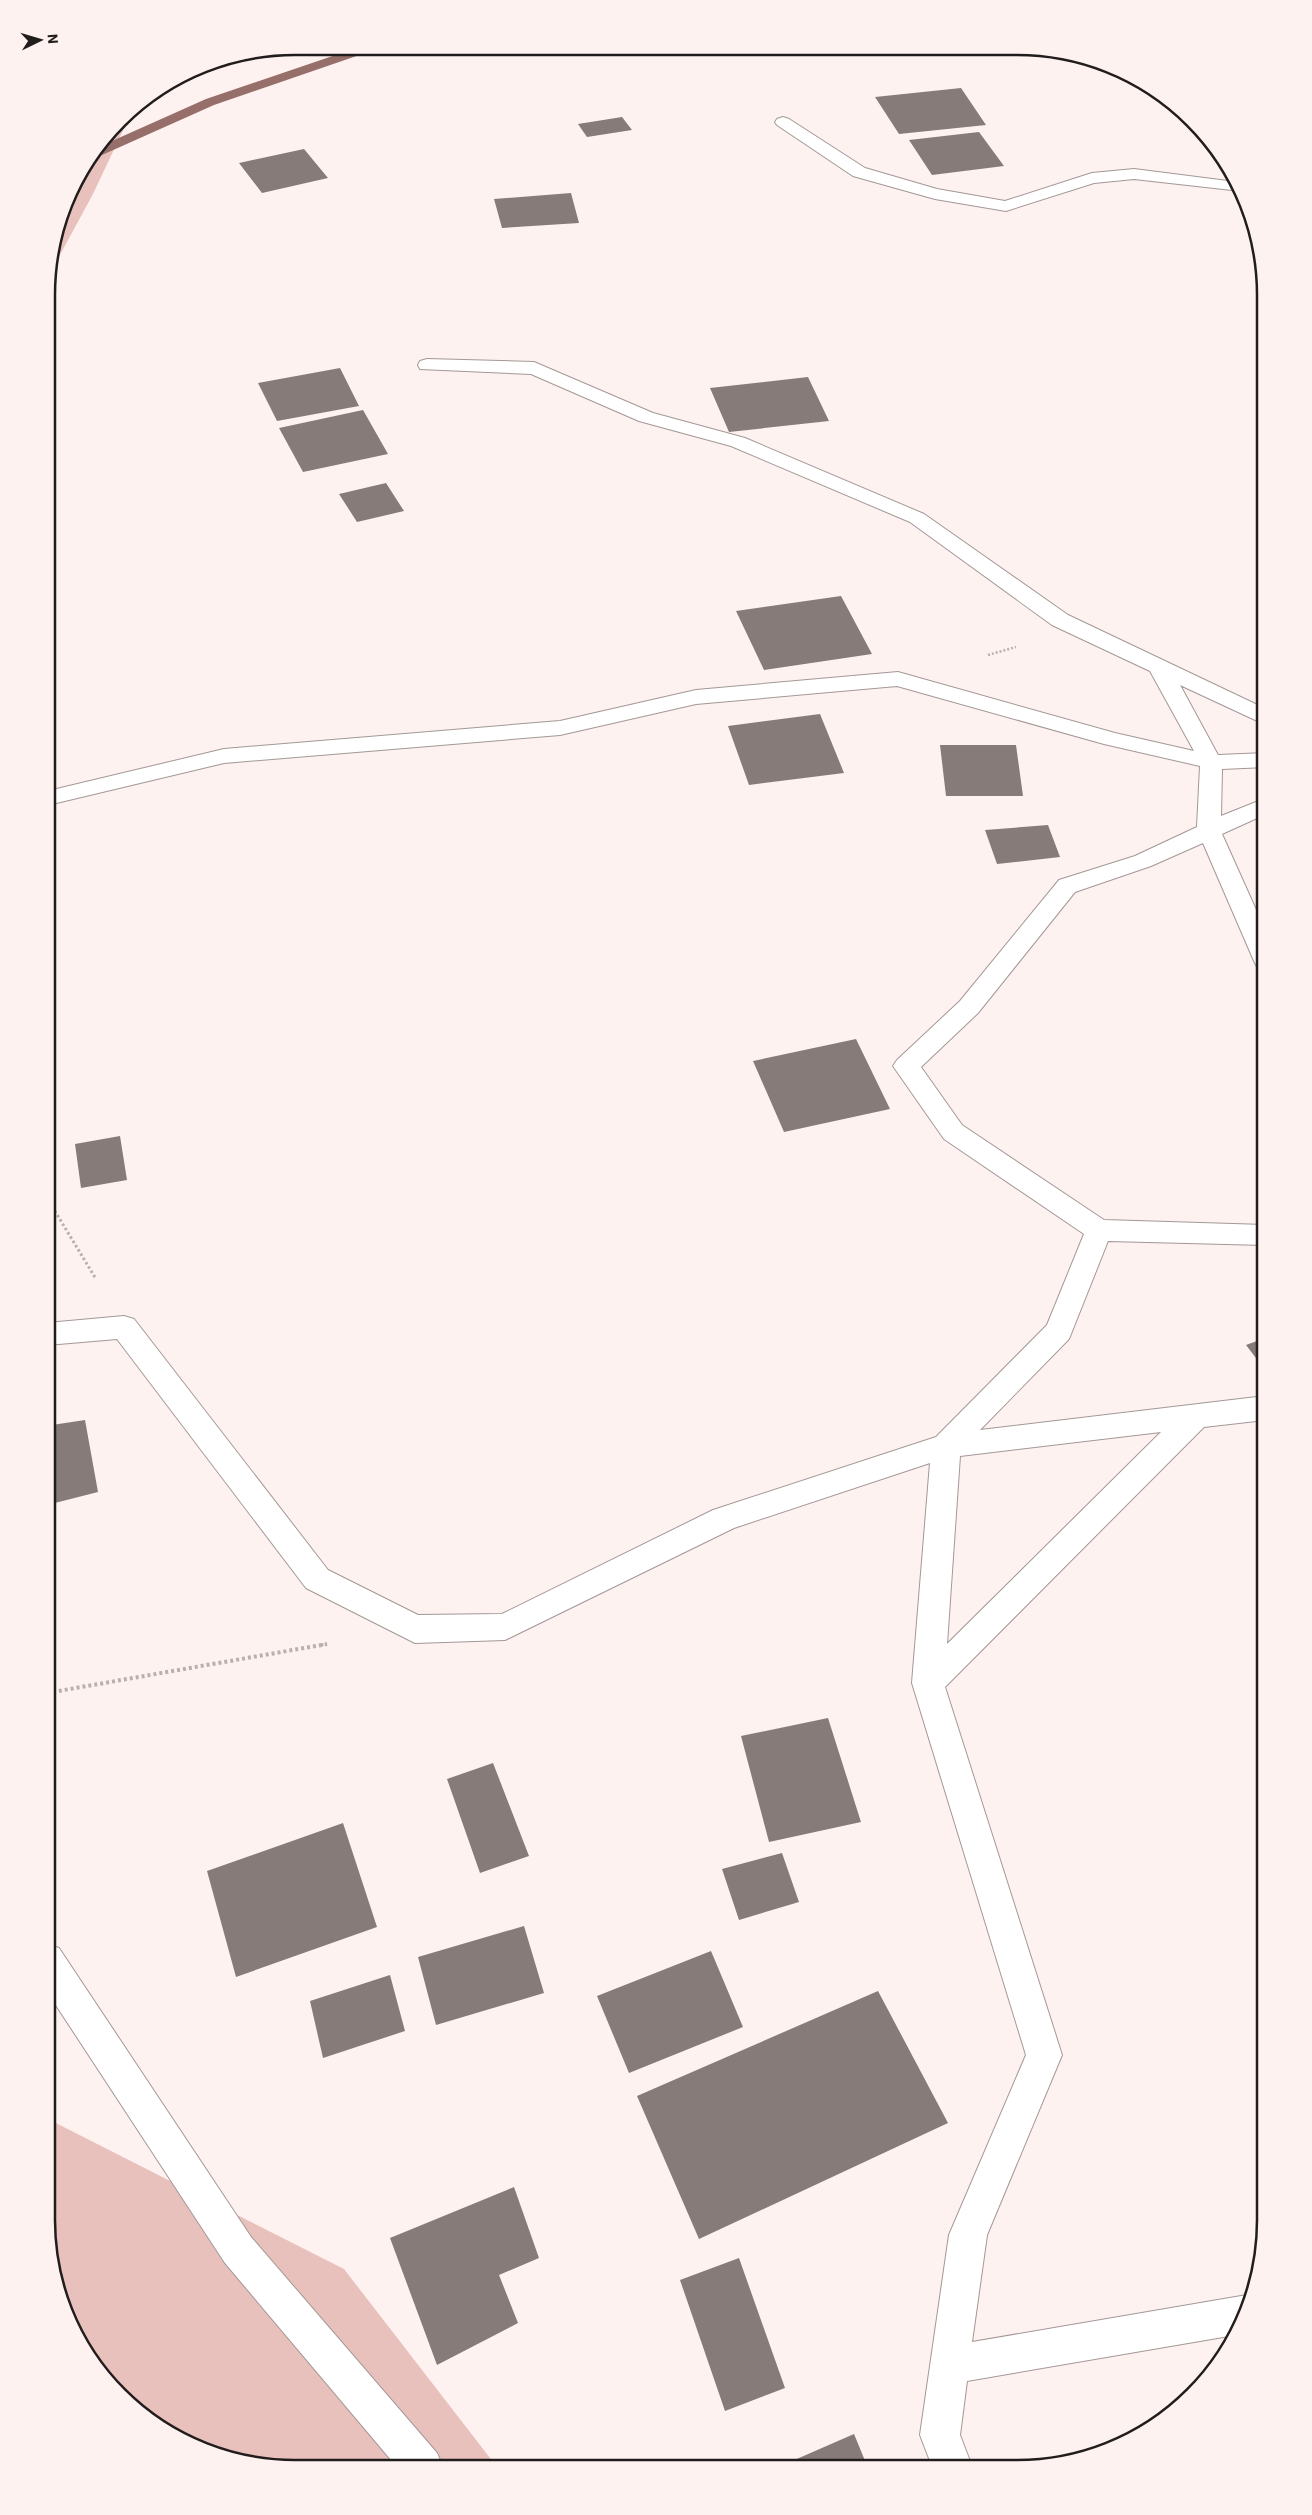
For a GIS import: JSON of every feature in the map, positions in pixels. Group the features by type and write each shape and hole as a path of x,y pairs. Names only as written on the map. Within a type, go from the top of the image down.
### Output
{"street":[{"path":"783,122 859,172 935,194 1006,206 1092,178 1134,174 1231,186"},
{"path":"427,365 534,368 646,417 738,442 917,518 1060,620 1257,714"},
{"path":"1158,666 1211,762 1209,831 1257,941"},
{"path":"55,796 224,756 560,728 696,697 898,679 1103,736 1211,762 1257,760"},
{"path":"1257,809 1143,861 1067,886 969,1007 906,1066 953,1132 1099,1230 1257,1235"},
{"path":"950,2460 940,2435 968,2235 1044,2055 928,1683 946,1446 1059,1331 1099,1230"},
{"path":"55,1333 124,1327 316,1578 416,1629 505,1627 724,1519 946,1446 1257,1409"},
{"path":"928,1683 1196,1416"},
{"path":"55,1974 238,2250 417,2460"},
{"path":"949,2365 1237,2316"}],"path":[{"path":"55,1211 124,1327"},
{"path":"55,1692 328,1644"}],"shaded area":[{"path":"126,124 93,194 58,258 63,233 73,203 87,175 105,149"},
{"path":"55,2123 344,2269 492,2460 295,2460 264,2458 233,2452 203,2442 175,2428 149,2410 125,2390 87,2340 73,2312 63,2282 57,2251 55,2220"}],"building":[{"path":"961,88 986,125 899,134 875,97"},
{"path":"622,117 632,130 587,137 578,124"},
{"path":"979,132 1004,166 932,175 909,140"},
{"path":"304,149 328,178 262,193 239,163"},
{"path":"571,193 579,223 502,228 494,199"},
{"path":"340,368 359,406 277,421 258,383"},
{"path":"808,377 829,421 729,432 710,388"},
{"path":"363,410 388,454 303,472 279,428"},
{"path":"386,483 404,511 357,522 339,494"},
{"path":"841,596 872,654 764,670 736,611"},
{"path":"820,714 844,773 749,785 728,726"},
{"path":"940,745 1016,745 1023,796 946,796"},
{"path":"1048,825 1060,857 997,864 985,830"},
{"path":"856,1039 890,1109 784,1132 753,1061"},
{"path":"120,1136 127,1180 81,1188 75,1144"},
{"path":"1257,1341 1257,1359 1246,1345"},
{"path":"85,1420 98,1492 55,1503 55,1425"},
{"path":"828,1718 861,1822 769,1842 741,1736"},
{"path":"493,1763 529,1856 480,1873 447,1779"},
{"path":"343,1823 377,1927 236,1977 207,1871"},
{"path":"782,1853 799,1902 739,1920 722,1869"},
{"path":"524,1926 544,1993 436,2025 418,1957"},
{"path":"711,1951 743,2027 629,2073 597,1996"},
{"path":"390,1975 405,2031 323,2058 310,2001"},
{"path":"878,1991 948,2123 699,2239 637,2096"},
{"path":"514,2187 539,2258 499,2275 518,2323 437,2365 390,2238"},
{"path":"739,2258 785,2388 725,2411 680,2280"},
{"path":"854,2434 865,2460 794,2460"}],"waterway":[{"path":"106,148 210,102 347,55"}]}
